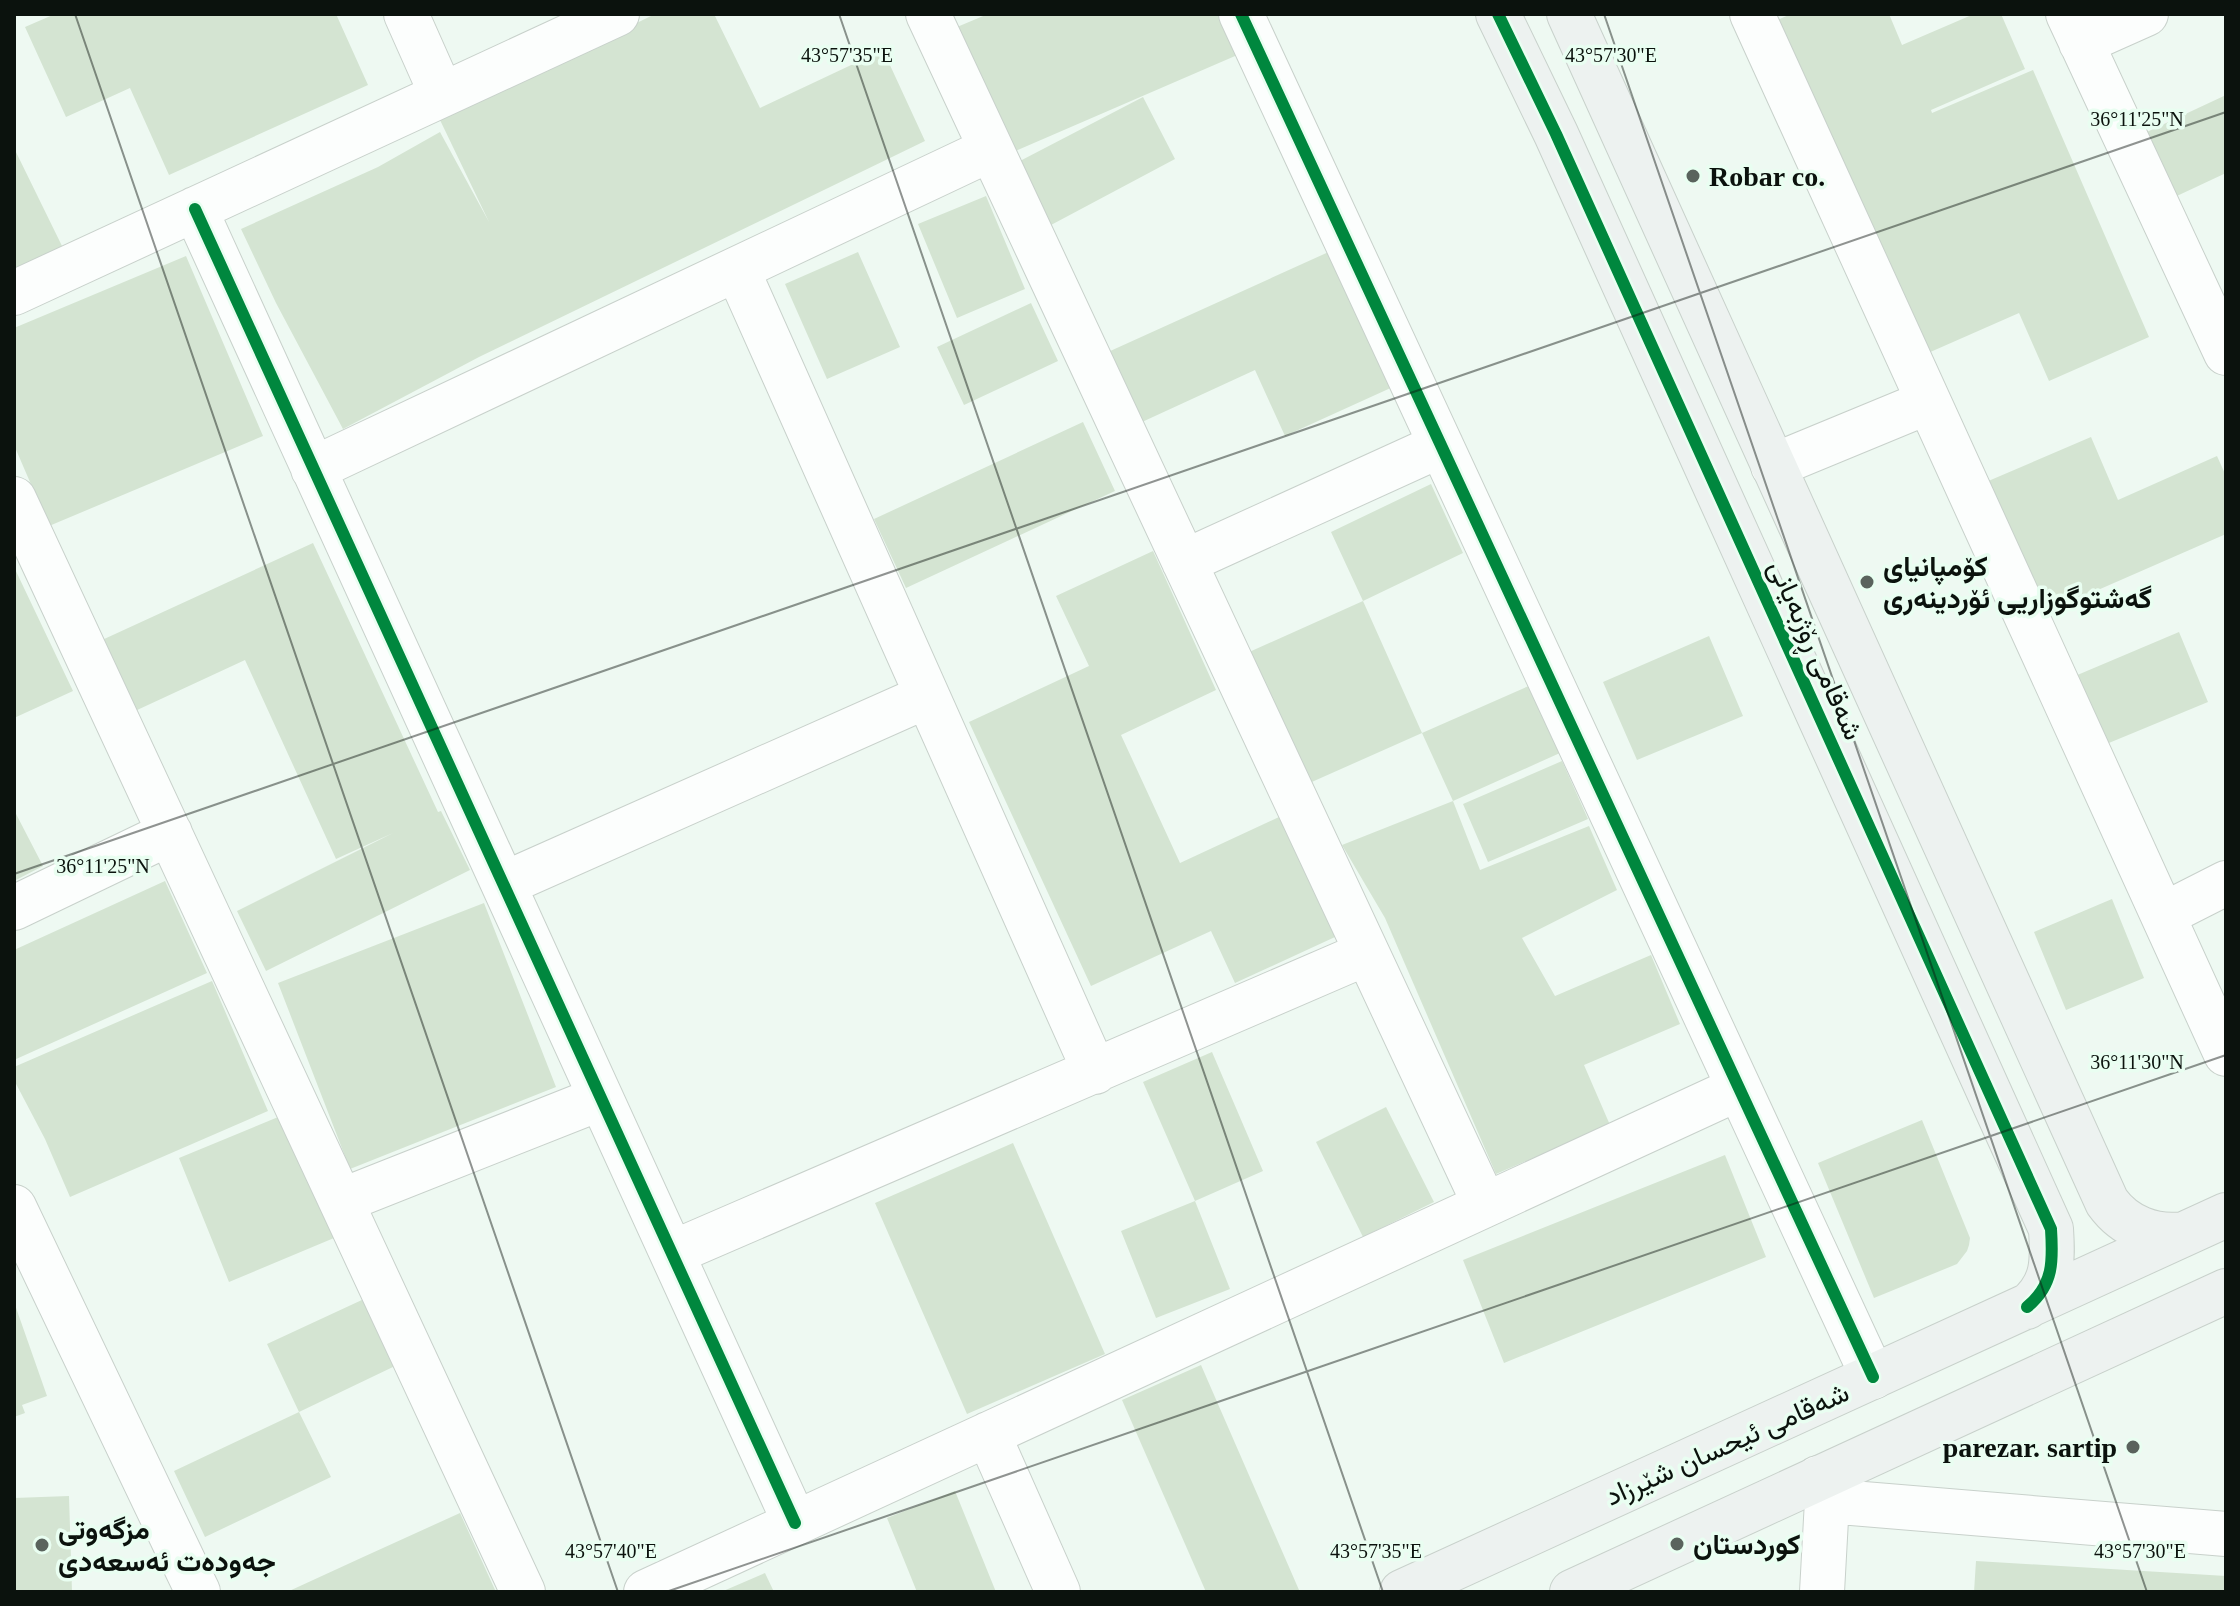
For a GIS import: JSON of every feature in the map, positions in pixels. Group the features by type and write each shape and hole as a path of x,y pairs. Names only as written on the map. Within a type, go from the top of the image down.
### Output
{"street":[{"path":"406,14 442,95"},
{"path":"14,293 617,14"},
{"path":"928,14 1485,1205"},
{"path":"1241,14 1873,1377"},
{"name":"شەقامی ڕۆژبەیانی","path":"1498,14 1556,134 2051,1229 2053,1263 2048,1282 2037,1299 2027,1307"},
{"name":"شەقامی ڕۆژبەیانی","path":"1569,14 2107,1202 2131,1225 2150,1232 2184,1234"},
{"path":"1752,14 2226,1054"},
{"path":"2146,14 2074,28 2226,353"},
{"path":"1556,134 1612,107"},
{"path":"313,469 991,149"},
{"path":"195,209 795,1523"},
{"path":"737,269 1095,1072"},
{"path":"1773,466 1928,402"},
{"path":"1184,562 1441,445"},
{"path":"14,499 523,1592"},
{"path":"504,884 927,696"},
{"path":"14,908 170,833"},
{"path":"2163,915 2226,883"},
{"path":"672,1253 1367,953"},
{"path":"646,1592 1739,1088"},
{"path":"341,1201 601,1098"},
{"path":"2051,1229 2071,1237 2093,1232 2106,1214 2107,1202"},
{"path":"14,1207 198,1592"},
{"name":"شەقامی ئیحسان شێرزاد","path":"1402,1592 2226,1215"},
{"path":"1572,1592 1822,1490 2226,1291"},
{"path":"988,1434 1058,1592"},
{"path":"1822,1490 2226,1534"},
{"path":"1822,1490 1822,1592"}],"building":[{"path":"55,14 336,14 368,85 169,175 130,88 66,117 25,27"},
{"path":"655,14 714,14 760,108 883,50 925,141 479,357 343,429 276,303 241,229 378,167 440,132 489,222 440,120"},
{"path":"988,14 1225,14 1242,53 1013,152 957,27"},
{"path":"1791,14 1889,14 1902,45 1974,14 2001,14 2025,69 1931,110 1932,113 2033,70 2149,337 2049,381 2019,313 1919,357 1773,22"},
{"path":"2226,95 2226,173 2164,202 2134,138"},
{"path":"1143,97 1175,159 1051,225 1018,162"},
{"path":"14,148 62,246 14,270"},
{"path":"986,196 1025,289 957,318 918,224"},
{"path":"1333,250 1395,386 1285,436 1255,370 1129,428 1097,357"},
{"path":"858,252 900,347 827,379 785,284"},
{"path":"186,256 263,436 49,526 14,445 14,328"},
{"path":"1031,303 1058,361 964,405 937,347"},
{"path":"1083,422 1115,491 906,588 874,519"},
{"path":"2091,437 2118,500 2217,456 2226,476 2226,534 2043,614 1986,482"},
{"path":"1431,484 1463,553 1363,601 1331,532"},
{"path":"313,543 438,812 441,811 470,870 266,971 237,911 393,833 336,859 245,660 135,711 102,640"},
{"path":"1153,551 1216,690 1121,735 1180,863 1279,817 1335,937 1235,983 1211,931 1091,986 969,722 1089,666 1056,596"},
{"path":"14,567 73,691 14,718"},
{"path":"1363,601 1422,733 1305,785 1247,653"},
{"path":"2179,632 2208,702 2104,745 2075,676"},
{"path":"1709,636 1743,716 1637,760 1603,682"},
{"path":"1531,685 1560,753 1453,801 1422,733"},
{"path":"1562,761 1588,819 1488,862 1463,804"},
{"path":"1453,801 1480,870 1589,826 1617,890 1522,938 1555,996 1651,955 1680,1024 1584,1065 1610,1125 1496,1174 1385,918 1342,845"},
{"path":"14,810 43,866 14,881"},
{"path":"165,881 207,973 14,1060 14,950"},
{"path":"2112,899 2144,978 2066,1010 2034,932"},
{"path":"484,903 556,1087 350,1169 278,983"},
{"path":"212,981 268,1111 70,1197 45,1139 14,1080 14,1067"},
{"path":"1212,1052 1263,1171 1195,1201 1143,1082"},
{"path":"1386,1107 1434,1202 1363,1237 1316,1142"},
{"path":"283,1115 334,1238 229,1282 179,1158"},
{"path":"1922,1120 1970,1238 1969,1245 1957,1264 1874,1298 1818,1163"},
{"path":"1013,1143 1105,1354 967,1414 875,1203"},
{"path":"1725,1155 1766,1257 1504,1363 1463,1260"},
{"path":"1195,1201 1230,1289 1156,1318 1121,1231"},
{"path":"364,1299 395,1366 299,1412 267,1344"},
{"path":"14,1302 47,1396 22,1405 25,1413 14,1417"},
{"path":"1201,1365 1299,1590 1295,1592 1206,1592 1122,1400"},
{"path":"299,1412 331,1477 205,1537 174,1471"},
{"path":"955,1491 996,1592 917,1592 887,1518"},
{"name":"مزگەوتی جەودەت ئەسعەدی","path":"69,1496 72,1592 14,1592 14,1498"},
{"path":"460,1513 496,1592 287,1592 361,1558"},
{"path":"1976,1561 2226,1576 2226,1592 1974,1592"},
{"path":"765,1573 774,1592 721,1592"}],"cycle path":[{"path":"1241,14 1873,1377"},
{"path":"1498,14 1556,134 2051,1229 2052,1251 2047,1281 2027,1307"},
{"path":"195,209 795,1523"}],"place":[{"name":"Robar co.","path":"1693,176"},
{"name":"کۆمپانیای گەشتوگوزاریی ئۆردینەری","path":"1867,582"},
{"name":"parezar. sartip","path":"2133,1447"},
{"name":"كوردستان","path":"1677,1544"},
{"name":"مزگەوتی جەودەت ئەسعەدی","path":"42,1545"}]}
